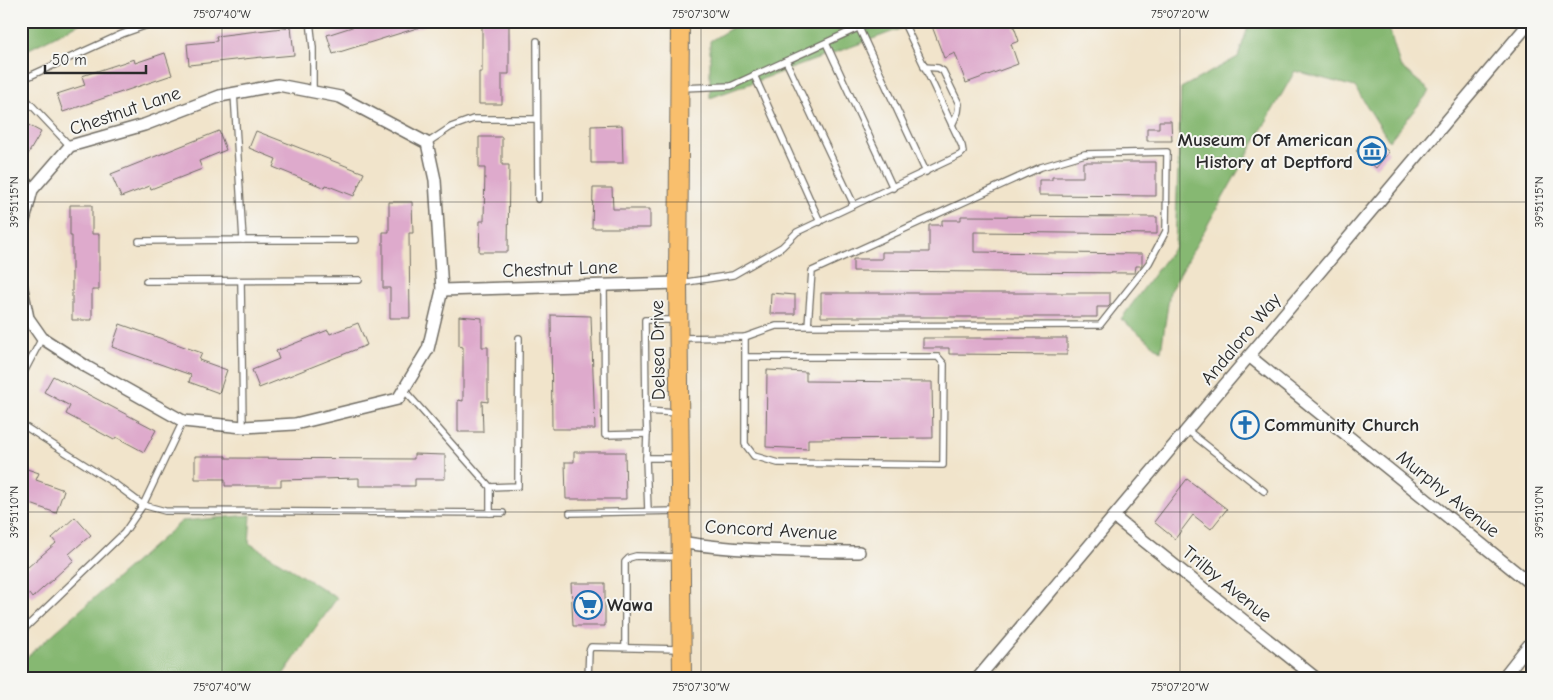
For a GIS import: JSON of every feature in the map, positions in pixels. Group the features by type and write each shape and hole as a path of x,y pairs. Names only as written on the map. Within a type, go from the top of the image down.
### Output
{"main road":[{"name":"Delsea Drive","path":"680,21 678,283 682,679"}],"street":[{"name":"Andaloro Way","path":"977,679 1531,21"},
{"name":"Chestnut Lane","path":"21,232 32,190 70,146 144,125 220,96 278,85 340,98 427,143"},
{"path":"21,284 28,318 42,338 87,367 183,421 243,427 295,424 398,399 428,349 442,290 435,180 427,143"},
{"name":"Chestnut Lane","path":"442,290 678,283"},
{"name":"Murphy Avenue","path":"1249,356 1532,585"},
{"name":"Trilby Avenue","path":"1114,517 1317,679"},
{"name":"Concord Avenue","path":"680,549 717,548 762,551 859,552"},
{"path":"1502,679 1532,641"}],"lane":[{"path":"21,80 122,34 159,21"},
{"path":"310,21 313,92"},
{"path":"679,88 731,86 873,21"},
{"path":"678,283 733,275 782,247 797,232 960,155 962,146 903,21"},
{"path":"859,28 926,172"},
{"path":"537,41 538,199"},
{"path":"826,43 893,188"},
{"path":"786,61 854,206"},
{"path":"924,67 938,68 943,71 959,104 958,112 952,124"},
{"path":"754,75 820,222"},
{"path":"21,94 70,146"},
{"path":"234,94 243,240"},
{"path":"427,143 451,127 473,119 537,119"},
{"path":"679,338 745,337 776,326 808,326 1100,325 1149,263 1166,231 1167,152 1085,154 1041,167 812,271 808,326"},
{"path":"139,242 356,240"},
{"path":"146,282 359,280"},
{"path":"241,281 243,427"},
{"path":"604,285 605,435 647,434"},
{"path":"648,511 645,320 679,320"},
{"path":"745,337 745,357 745,444 754,456 778,463 943,465 944,364 938,357 745,357"},
{"path":"21,378 42,338"},
{"path":"490,487 518,486 519,338"},
{"path":"404,390 490,487 490,513"},
{"path":"646,411 679,413"},
{"path":"21,632 124,533 143,505 183,421"},
{"path":"21,424 115,484 143,505 165,511 503,513"},
{"path":"1187,430 1264,491"},
{"path":"646,458 680,458"},
{"path":"570,513 680,511"},
{"path":"626,648 626,562 629,558 636,556 680,549"},
{"path":"588,679 589,651 591,648 682,649"}],"green space":[{"path":"21,21 85,21 21,53"},
{"path":"743,21 922,21 710,98 710,41"},
{"path":"1250,21 1387,21 1400,66 1430,91 1389,141 1355,87 1295,71 1170,291 1161,351 1121,319 1175,246 1181,88 1238,57"},
{"path":"251,515 249,543 337,598 280,679 21,679 21,662 182,521"}],"building":[{"path":"354,21 430,21 430,24 333,54 327,35 355,26"},
{"path":"482,21 509,21 509,74 502,74 502,104 479,104 479,72 482,72"},
{"path":"930,21 1012,21 1019,41 1011,44 1018,64 966,83 955,53 944,58"},
{"path":"291,27 294,55 189,65 187,44 217,41 216,36"},
{"path":"165,53 172,75 63,112 57,94 85,85 82,76 134,59 135,63"},
{"path":"21,121 41,132 21,166"},
{"path":"1159,121 1171,121 1172,141 1147,141 1147,128 1159,128"},
{"path":"622,125 623,163 591,163 591,126"},
{"path":"219,131 226,150 199,161 202,169 151,189 150,186 121,197 111,174"},
{"path":"256,131 364,173 354,196 326,185 325,188 273,167 276,159 249,148"},
{"name":"Museum Of American History at Deptford","path":"1369,135 1389,152 1376,168 1356,151"},
{"path":"479,137 502,137 502,165 509,165 508,252 479,252 480,221 484,221 485,168 479,168"},
{"path":"1083,162 1156,162 1156,196 1039,195 1039,180 1052,180 1052,177 1083,177"},
{"path":"593,188 612,188 613,209 650,209 650,228 592,228"},
{"path":"389,202 412,202 413,233 409,233 410,318 390,318 390,288 383,288 383,232 389,232"},
{"path":"70,205 92,205 92,234 99,234 99,290 92,290 92,320 72,320"},
{"path":"961,216 1157,217 1157,234 974,232 974,252 1142,254 1142,264 1141,266 1136,266 1135,273 853,271 853,259 882,259 882,252 929,252 929,225 942,225 942,220 961,220"},
{"path":"771,293 795,295 795,314 770,314"},
{"path":"821,293 1110,293 1110,305 1108,307 1097,307 1097,317 821,317"},
{"path":"551,315 591,316 595,429 552,429"},
{"path":"459,316 482,318 482,347 488,347 488,402 482,401 483,432 458,432 458,400 463,401 463,347 459,346"},
{"path":"358,323 367,345 259,388 252,370 279,359 276,351 328,330 330,334"},
{"path":"120,324 202,353 199,360 227,370 219,393 189,382 191,375 112,347"},
{"path":"923,338 1067,338 1067,355 949,354 949,348 923,348"},
{"path":"767,370 806,372 806,381 932,382 933,438 808,439 808,449 766,447"},
{"path":"53,376 156,430 144,452 116,437 114,440 66,414 70,406 44,392"},
{"path":"574,452 625,452 626,499 566,499 565,462 574,462"},
{"path":"414,454 445,455 445,479 415,479 415,486 359,486 359,478 281,480 281,486 225,486 225,479 195,479 195,456 226,456 226,458 414,459"},
{"path":"21,467 39,473 36,480 64,490 56,513 25,502 27,495 21,493"},
{"path":"1187,479 1227,509 1211,529 1193,515 1175,539 1154,522"},
{"path":"75,517 91,535 69,554 74,560 32,598 29,594 21,600 21,573 56,543 52,538"},
{"name":"Wawa","path":"571,583 605,583 605,626 573,626"}],"place":[{"name":"Museum Of American History at Deptford","path":"1372,151"},
{"name":"Community Church","path":"1245,425"},
{"name":"Wawa","path":"588,605"}]}
